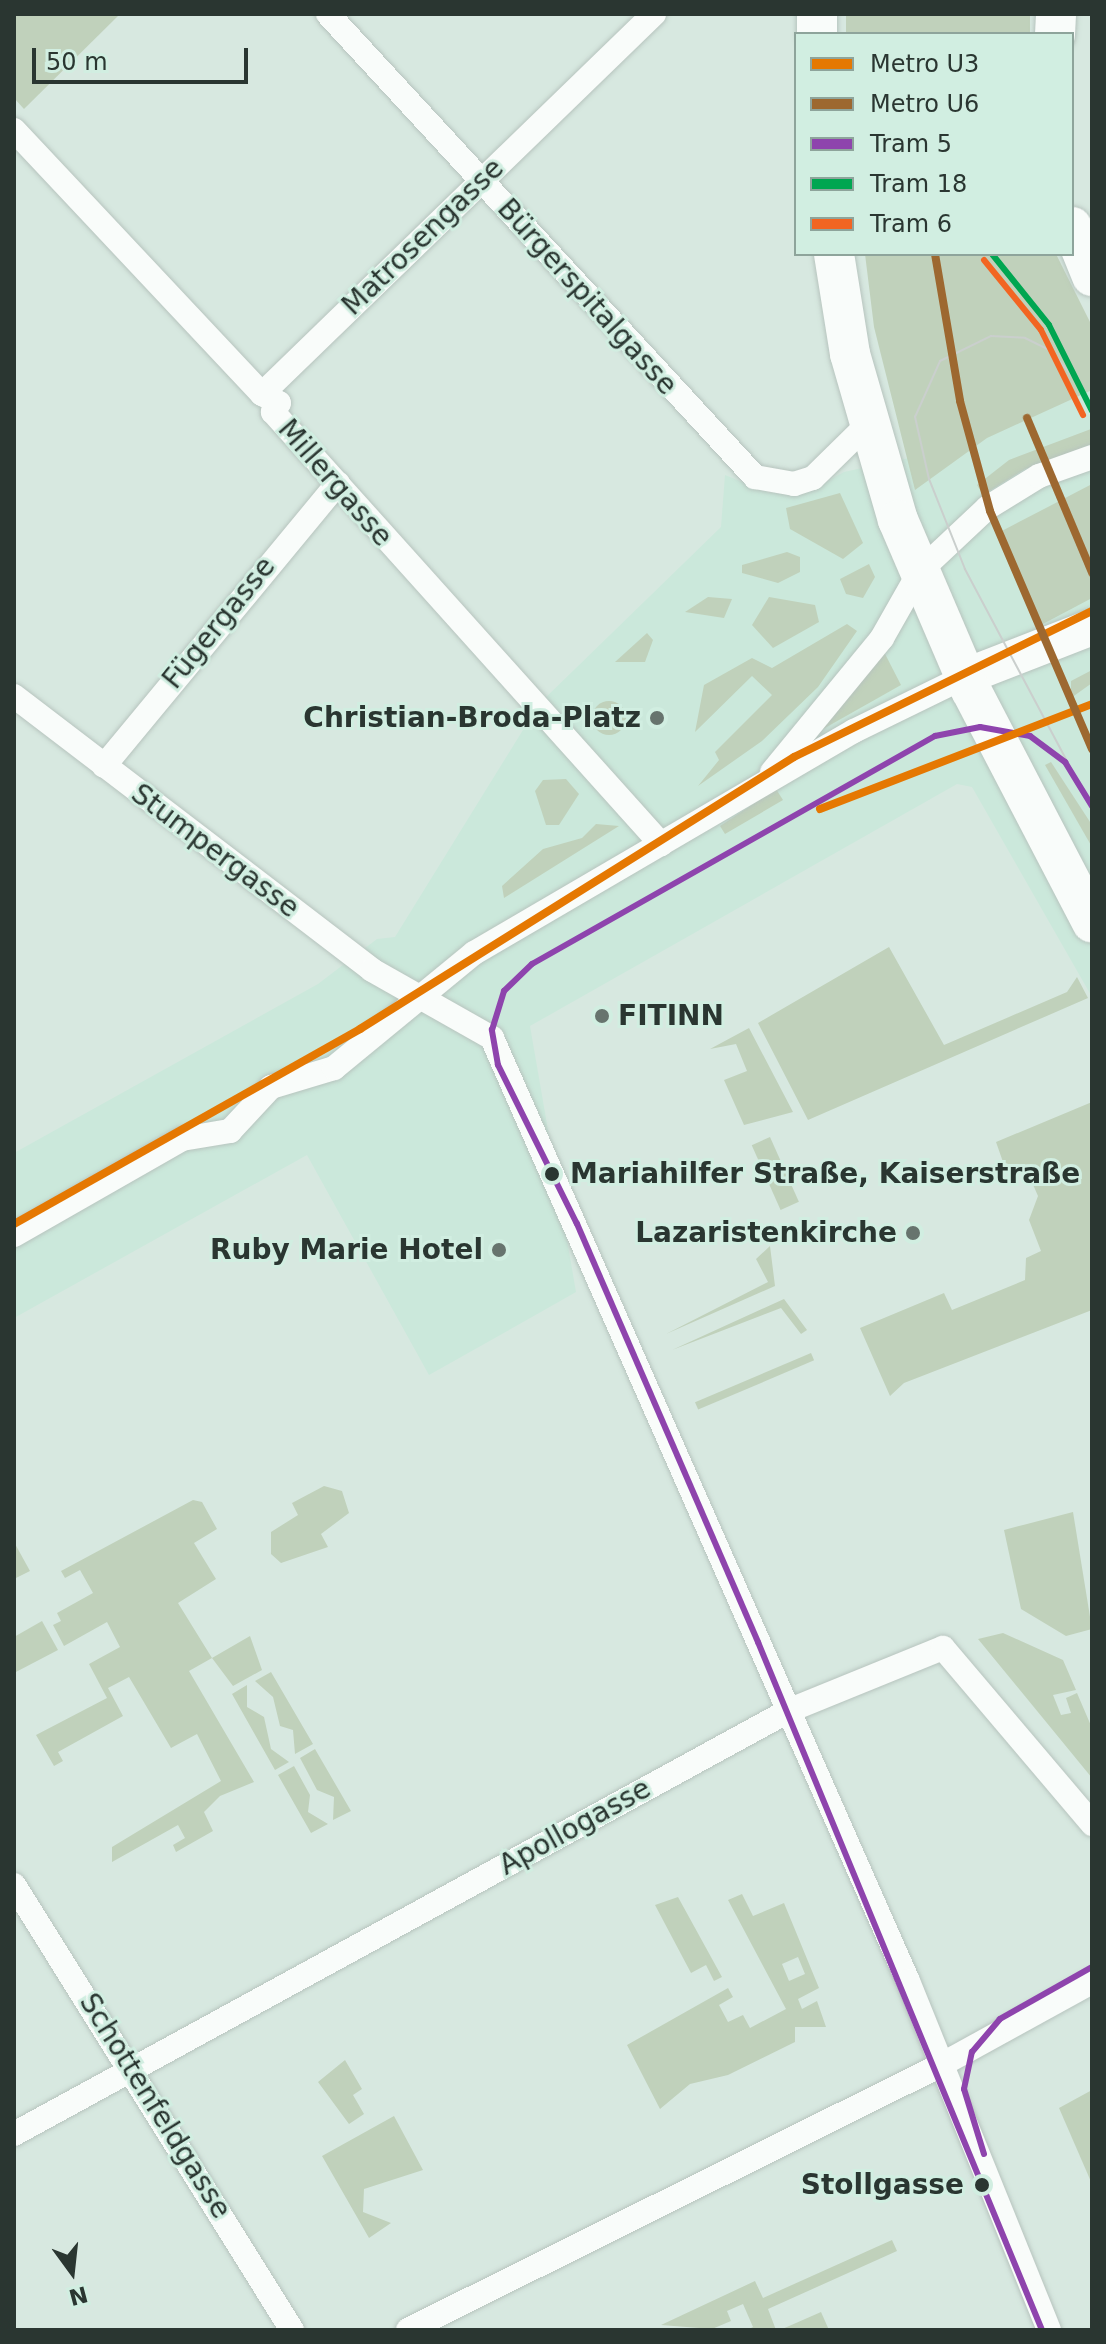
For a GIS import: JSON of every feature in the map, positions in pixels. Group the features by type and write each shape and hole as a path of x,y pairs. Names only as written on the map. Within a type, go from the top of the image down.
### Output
{"main road":[{"path":"1074,232 1092,276"},
{"path":"834,256 867,425 920,571 964,677 1092,922"}],"street":[{"name":"Bürgerspitalgasse","path":"328,14 755,477 794,484 813,478 867,425"},
{"name":"Matrosengasse","path":"262,394 480,179 654,14"},
{"name":"Millergasse","path":"14,130 262,394 279,403 273,412 338,483 386,542 661,844"},
{"path":"760,786 853,677 920,571 987,508 1039,476 1092,457"},
{"name":"Fügergasse","path":"104,766 338,483"},
{"path":"14,1235 182,1139 230,1131 271,1087 334,1068 474,953 760,786 964,677 1092,627"},
{"name":"Stumpergasse","path":"14,696 372,970 492,1038 517,1082 790,1710 941,2065 1049,2330"},
{"name":"Apollogasse","path":"14,2134 790,1710 943,1648 1092,1824"},
{"name":"Schottenfeldgasse","path":"14,1885 134,2067 292,2330"},
{"path":"408,2330 941,2065 1092,1982"}],"shaded area":[{"path":"14,14 119,15 24,109 14,98"},
{"path":"846,14 1030,14 1030,32 846,32"},
{"path":"865,256 1057,256 1092,326 1092,390 987,438 915,490 874,327"},
{"path":"1092,389 1092,997 972,787 957,784 530,1026 576,1292 532,1317 429,1375 307,1155 14,1318 14,1153 318,984 377,939 395,937 539,704 721,527 725,475 769,493 805,493 844,472 918,456"},
{"path":"1091,429 1092,444 1025,469 983,495 977,485 1009,460"},
{"path":"1092,484 1092,598 1041,625 998,533"},
{"path":"840,493 863,543 843,559 790,529 786,508"},
{"path":"787,552 800,557 800,572 778,583 742,573 742,565"},
{"path":"869,564 875,577 863,598 846,594 840,579"},
{"path":"708,597 732,599 724,618 685,612"},
{"path":"769,597 815,605 819,622 773,648 752,625"},
{"path":"847,624 857,631 818,687 762,741 698,786 719,760 715,752 772,695 752,676 695,732 704,685 752,658 772,668"},
{"path":"647,633 653,640 645,662 615,662"},
{"path":"883,650 901,685 816,733"},
{"path":"1092,670 1092,683 1071,698 1071,681"},
{"path":"609,701 621,706 626,718 621,730 609,735 597,730 592,718 597,706"},
{"path":"1051,762 1092,825 1092,847 1045,765"},
{"path":"566,779 579,794 559,825 546,825 535,791 543,780"},
{"path":"776,789 783,800 725,834 720,826"},
{"path":"596,824 619,826 504,898 502,886 543,849 582,838"},
{"path":"889,947 944,1045 1067,992 1077,977 1088,998 808,1120 758,1023"},
{"path":"749,1028 793,1112 744,1125 724,1080 747,1071 736,1044 710,1049"},
{"path":"1092,1102 1092,1310 904,1383 890,1396 860,1328 944,1293 952,1310 1025,1280 1026,1258 1041,1251 1029,1220 1038,1196 1027,1171 1003,1162 996,1142"},
{"path":"770,1137 799,1202 781,1210 752,1145"},
{"path":"770,1246 775,1286 666,1334 768,1282 756,1259"},
{"path":"784,1299 807,1330 801,1334 781,1308 672,1350"},
{"path":"811,1353 814,1360 698,1410 695,1402"},
{"path":"324,1486 342,1491 349,1513 321,1534 328,1547 281,1563 271,1554 271,1532 298,1515 292,1503"},
{"path":"193,1500 202,1502 217,1529 194,1543 216,1579 178,1603 212,1658 189,1671 254,1782 220,1796 204,1812 213,1831 176,1852 173,1845 185,1838 178,1825 112,1862 112,1847 221,1781 197,1734 171,1748 129,1677 108,1688 123,1716 58,1752 63,1761 54,1766 36,1735 107,1698 89,1664 120,1647 107,1622 64,1646 53,1625 61,1621 57,1613 93,1593 80,1570 65,1578 61,1571"},
{"path":"1073,1512 1092,1629 1066,1636 1021,1609 1004,1530"},
{"path":"14,1542 30,1571 14,1579"},
{"path":"42,1621 58,1650 14,1673 14,1637"},
{"path":"1003,1633 1063,1660 1076,1690 1053,1695 1061,1715 1071,1713 1066,1698 1077,1693 1092,1728 1092,1778 978,1639"},
{"path":"250,1636 262,1670 233,1686 212,1658"},
{"path":"271,1672 313,1744 295,1754 293,1730 280,1726 273,1697 255,1681"},
{"path":"247,1685 247,1707 264,1717 271,1749 289,1762 275,1770 232,1694"},
{"path":"315,1749 351,1811 333,1820 334,1797 317,1790 300,1758"},
{"path":"294,1766 310,1795 308,1812 328,1824 311,1833 278,1775"},
{"path":"742,1894 753,1916 784,1903 819,1988 798,1999 802,2009 817,2001 826,2027 795,2027 795,2042 728,2075 690,2084 660,2109 627,2045 728,1988 733,1997 719,2005 728,2022 743,2015 750,2028 786,2009 728,1900","holes":["798,1957 805,1974 789,1981 782,1964"]},
{"path":"678,1897 722,1977 714,1981 706,1965 691,1973 655,1905"},
{"path":"345,2060 362,2089 353,2095 364,2114 349,2124 318,2082"},
{"path":"1092,2090 1092,2184 1059,2108"},
{"path":"394,2116 423,2170 364,2189 363,2212 391,2223 369,2238 322,2156"},
{"path":"892,2240 897,2251 768,2309 776,2330 747,2330 753,2327 743,2304 727,2311 731,2321 712,2329 661,2325 755,2281 763,2298"},
{"path":"821,2312 829,2330 780,2330"}],"tram line":[{"name":"18","path":"994,256 1049,325 1092,411"},
{"name":"6","path":"984,260 1041,330 1083,415"},
{"path":"1076,778 965,569 929,479 915,417 940,361 991,336 1025,338 1050,350 1081,386"},
{"name":"5","path":"1042,2330 758,1642 577,1224 498,1065 492,1030 504,991 532,964 935,736 980,727 1030,736 1065,762 1092,806"},
{"path":"1092,757 1092,789"},
{"name":"5","path":"984,2154 964,2089 972,2052 1000,2019 1092,1967"}],"metro line":[{"name":"U6","path":"935,256 960,401 990,511 1092,749"},
{"name":"U6","path":"1027,418 1092,573"},
{"name":"U3","path":"14,1224 360,1029 794,757 1092,611"},
{"name":"U3","path":"820,809 1092,704"}],"place":[{"name":"Christian-Broda-Platz","path":"657,718"},
{"name":"FITINN","path":"602,1016"},
{"name":"Mariahilfer Straße, Kaiserstraße","path":"552,1174"},
{"name":"Lazaristenkirche","path":"913,1233"},
{"name":"Ruby Marie Hotel","path":"499,1250"},
{"name":"Stollgasse","path":"982,2185"}]}
